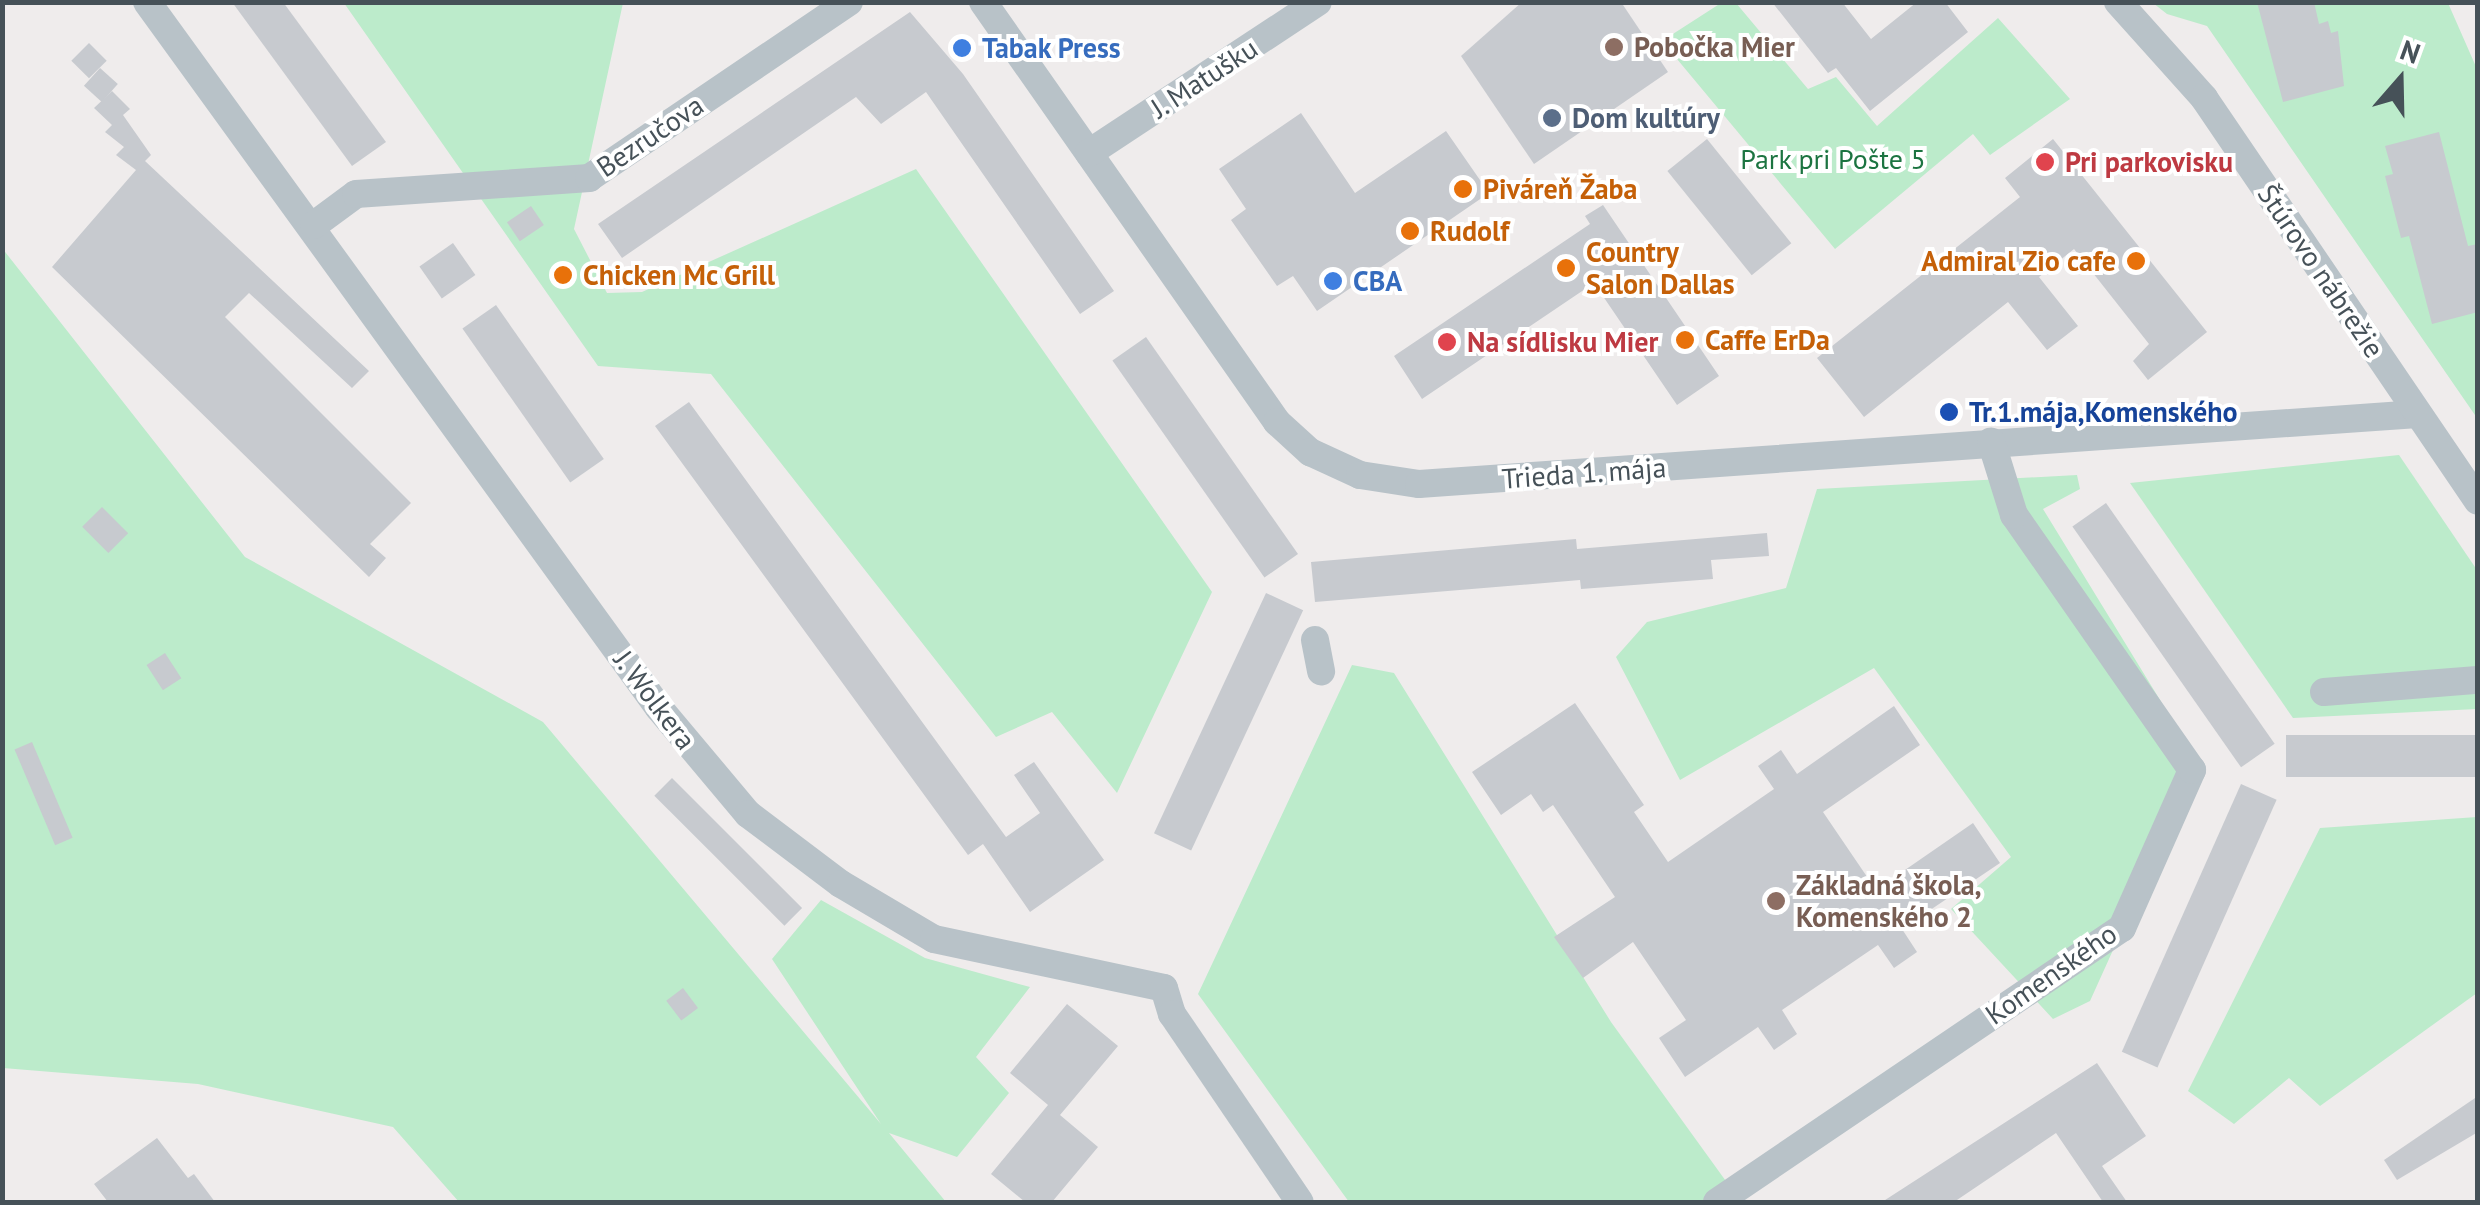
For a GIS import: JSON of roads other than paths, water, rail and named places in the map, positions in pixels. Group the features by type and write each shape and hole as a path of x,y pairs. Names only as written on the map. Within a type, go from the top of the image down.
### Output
{"street":[{"name":"J. Wolkera","path":"148,2 314,225 659,708 748,814 842,884 934,939 1164,988 1172,1014 1300,1202"},
{"name":"Bezručova","path":"314,225 356,194 588,178 849,2"},
{"name":"Trieda 1. mája","path":"983,2 1277,422 1310,452 1360,474 1419,484 2418,414"},
{"name":"J. Matušku","path":"1089,153 1318,2"},
{"name":"Štúrovo nábrežie","path":"2118,2 2204,98 2478,500"},
{"name":"Komenského","path":"1717,1202 2122,928 2192,770 2014,516 1991,441"},
{"path":"1315,640 1320,671"},
{"path":"2324,692 2478,680"}],"place":[{"name":"Pobočka Mier","path":"1614,47"},
{"name":"Tabak Press","path":"962,48"},
{"name":"Dom kultúry","path":"1552,118"},
{"name":"Pri parkovisku","path":"2045,162"},
{"name":"Piváreň Žaba","path":"1463,189"},
{"name":"Rudolf","path":"1410,231"},
{"name":"Admiral Zio cafe","path":"2136,261"},
{"name":"Country Salon Dallas","path":"1566,268"},
{"name":"Chicken Mc Grill","path":"563,275"},
{"name":"CBA","path":"1333,281"},
{"name":"Caffe ErDa","path":"1685,340"},
{"name":"Na sídlisku Mier","path":"1447,342"},
{"name":"Tr.1.mája,Komenského","path":"1949,412"},
{"name":"Základná škola, Komenského 2","path":"1776,901"}],"park label":[{"name":"Park pri Pošte 5","path":"1833,159"}]}
